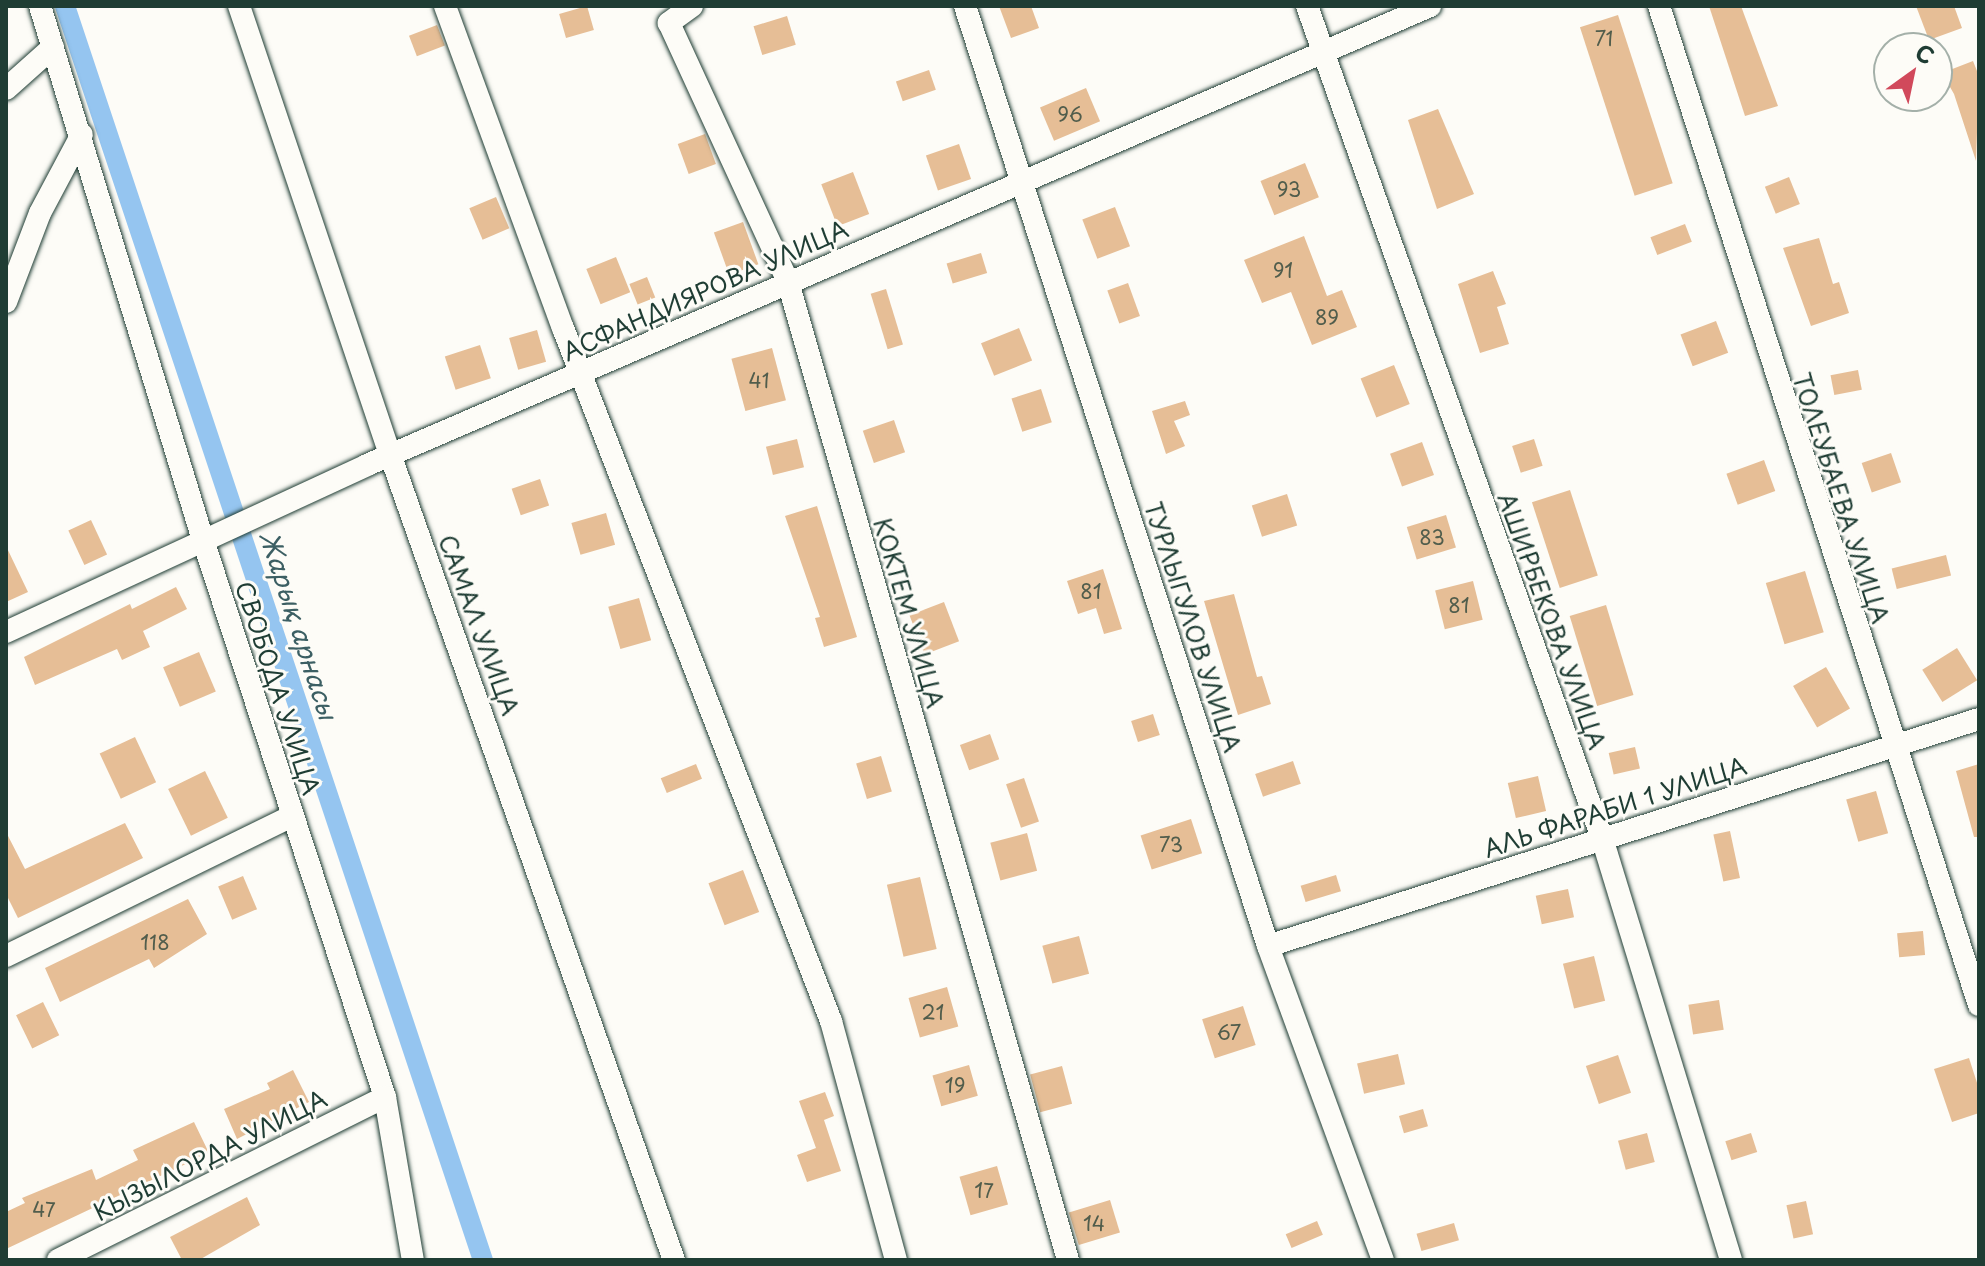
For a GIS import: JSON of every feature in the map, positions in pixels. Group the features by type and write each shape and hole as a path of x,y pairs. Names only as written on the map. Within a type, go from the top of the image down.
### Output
{"street":[{"name":"СВОБОДА УЛИЦА","path":"40,6 82,134 203,540 385,1097 413,1260"},
{"name":"САМАЛ УЛИЦА","path":"239,6 391,457 674,1260"},
{"path":"445,6 831,1021 896,1260"},
{"name":"КОКТЕМ УЛИЦА","path":"692,6 669,23 788,282 1068,1260"},
{"name":"ТУРЛЫГУЛОВ УЛИЦА","path":"965,6 1268,946 1383,1260"},
{"name":"АШИРБЕКОВА УЛИЦА","path":"1307,6 1602,838 1731,1260"},
{"name":"АСФАНДИЯРОВА УЛИЦА","path":"6,632 367,465 1023,179 1430,6"},
{"name":"ТОЛЕУБАЕВА УЛИЦА","path":"1659,6 1892,745 1979,1005"},
{"path":"6,89 53,47"},
{"path":"6,302 40,213 82,134"},
{"name":"АЛЬ ФАРАБИ 1 УЛИЦА","path":"1268,946 1979,719"},
{"path":"6,956 292,816"},
{"name":"КЫЗЫЛОРДА УЛИЦА","path":"61,1259 385,1097"}],"building":[{"path":"587,6 594,30 566,38 559,14"},
{"path":"999,6 1031,6 1039,28 1011,38"},
{"path":"1709,6 1741,6 1778,106 1745,116"},
{"path":"1916,6 1954,6 1962,28 1951,32 1926,32"},
{"path":"1618,15 1673,183 1635,196 1580,27"},
{"path":"787,16 796,45 762,55 754,26"},
{"path":"437,25 445,46 417,56 409,36"},
{"path":"1973,61 1979,76 1976,161 1953,92 1953,69"},
{"path":"929,70 936,90 903,101 896,81"},
{"path":"1086,88 1100,121 1054,141 1040,108"},
{"path":"1438,109 1474,194 1437,209 1408,120"},
{"path":"705,134 716,164 689,174 678,144"},
{"path":"959,144 971,179 938,190 926,155"},
{"path":"1305,163 1319,197 1274,215 1260,181"},
{"path":"853,172 869,214 837,226 821,184"},
{"path":"1789,177 1800,204 1776,214 1765,187"},
{"path":"496,197 509,228 483,240 469,208"},
{"path":"1115,207 1130,246 1097,259 1082,220"},
{"path":"743,222 758,264 729,275 714,233"},
{"path":"1685,224 1692,242 1657,255 1650,237"},
{"path":"1304,236 1327,296 1342,290 1357,327 1312,345 1291,292 1262,303 1244,260"},
{"path":"1819,238 1833,284 1839,282 1849,313 1811,326 1783,248"},
{"path":"981,253 987,273 953,284 947,264"},
{"path":"616,257 630,292 601,304 586,269"},
{"path":"1493,271 1506,304 1497,307 1509,344 1480,353 1458,284"},
{"path":"647,277 655,297 638,305 629,284"},
{"path":"1128,283 1140,316 1119,323 1107,291"},
{"path":"886,289 903,344 888,349 871,294"},
{"path":"1716,321 1728,353 1693,366 1681,335"},
{"path":"1019,328 1032,360 994,376 981,343"},
{"path":"537,330 546,362 518,370 509,338"},
{"path":"480,345 491,378 456,390 445,356"},
{"path":"772,348 786,400 745,411 731,359"},
{"path":"1394,365 1410,404 1376,417 1361,378"},
{"path":"1858,370 1862,390 1834,395 1831,375"},
{"path":"1041,389 1052,422 1022,432 1012,399"},
{"path":"1185,401 1190,415 1174,421 1185,446 1166,454 1152,411"},
{"path":"894,420 905,452 874,463 863,431"},
{"path":"797,439 804,467 773,475 766,447"},
{"path":"1534,439 1543,466 1521,473 1512,446"},
{"path":"1422,442 1434,475 1402,487 1390,454"},
{"path":"1891,453 1901,482 1872,492 1862,463"},
{"path":"1764,460 1775,491 1738,505 1726,474"},
{"path":"540,479 549,505 521,515 512,489"},
{"path":"1570,490 1598,576 1560,588 1532,502"},
{"path":"1287,494 1297,525 1262,537 1252,505"},
{"path":"817,506 857,637 824,647 815,618 820,617 785,516"},
{"path":"606,513 615,545 580,555 571,523"},
{"path":"1446,515 1456,548 1417,560 1407,527"},
{"path":"91,520 107,554 84,565 68,531"},
{"path":"6,546 28,592 6,602"},
{"path":"1946,555 1951,575 1897,589 1892,569"},
{"path":"1103,569 1122,629 1104,634 1096,608 1078,614 1067,581"},
{"path":"1805,571 1824,632 1785,644 1766,583"},
{"path":"1473,581 1483,620 1445,629 1435,590"},
{"path":"176,587 187,609 143,631 150,647 122,660 117,649 35,685 24,657 130,604 132,609"},
{"path":"1234,594 1257,677 1262,676 1271,704 1238,715 1204,601"},
{"path":"639,598 651,640 620,649 608,607"},
{"path":"944,602 959,641 925,654 909,615"},
{"path":"1606,605 1633,695 1597,706 1570,616"},
{"path":"1957,648 1977,680 1942,702 1922,670"},
{"path":"199,652 216,692 180,707 163,667"},
{"path":"1826,667 1850,709 1817,728 1793,686"},
{"path":"1153,714 1160,735 1138,742 1131,721"},
{"path":"990,734 999,759 969,770 960,745"},
{"path":"135,737 156,782 121,799 100,753"},
{"path":"1635,747 1640,768 1614,775 1609,753"},
{"path":"881,756 892,791 867,799 856,764"},
{"path":"1293,761 1301,784 1263,797 1255,774"},
{"path":"696,764 702,779 667,793 661,778"},
{"path":"1979,764 1979,837 1974,837 1956,771"},
{"path":"205,771 228,818 191,836 168,789"},
{"path":"1538,776 1546,811 1516,818 1508,783"},
{"path":"1024,778 1039,821 1021,828 1006,784"},
{"path":"1876,791 1888,833 1858,842 1846,800"},
{"path":"1191,819 1202,853 1152,870 1141,835"},
{"path":"125,823 143,858 18,918 6,894 6,832 25,869"},
{"path":"1730,831 1740,878 1723,881 1713,835"},
{"path":"1027,833 1037,871 1000,881 990,843"},
{"path":"743,870 759,912 725,925 708,883"},
{"path":"1336,875 1341,891 1306,902 1301,886"},
{"path":"243,876 257,909 232,920 218,887"},
{"path":"920,877 937,949 904,957 887,885"},
{"path":"1568,889 1574,917 1542,924 1536,896"},
{"path":"188,899 207,934 154,968 149,959 60,1002 45,968"},
{"path":"1923,931 1925,955 1899,957 1897,933"},
{"path":"1079,936 1089,974 1052,984 1042,946"},
{"path":"1594,956 1605,1001 1574,1008 1563,964"},
{"path":"947,987 958,1026 920,1037 909,998"},
{"path":"1719,1000 1724,1030 1693,1034 1688,1005"},
{"path":"43,1002 59,1035 32,1048 16,1015"},
{"path":"1243,1006 1256,1045 1215,1058 1202,1019"},
{"path":"1398,1054 1405,1084 1364,1094 1357,1063"},
{"path":"1618,1055 1631,1093 1599,1104 1586,1066"},
{"path":"1969,1058 1979,1089 1979,1113 1952,1122 1934,1069"},
{"path":"969,1065 978,1096 941,1106 932,1075"},
{"path":"1062,1066 1072,1104 1040,1112 1030,1075"},
{"path":"293,1070 309,1102 237,1139 224,1109 270,1089 267,1083"},
{"path":"825,1092 834,1116 824,1120 841,1171 807,1182 797,1155 816,1148 799,1101"},
{"path":"1423,1109 1428,1126 1404,1133 1399,1116"},
{"path":"194,1122 209,1153 6,1249 6,1212 25,1203 22,1198 92,1169 96,1180 138,1160 133,1150"},
{"path":"1647,1133 1655,1162 1626,1170 1618,1141"},
{"path":"1751,1133 1757,1152 1732,1160 1725,1141"},
{"path":"997,1166 1008,1204 971,1215 960,1177"},
{"path":"247,1197 260,1225 199,1260 182,1260 170,1237"},
{"path":"1110,1200 1120,1233 1079,1245 1069,1213"},
{"path":"1806,1201 1813,1234 1794,1238 1786,1205"},
{"path":"1317,1221 1323,1235 1292,1248 1286,1234"},
{"path":"1454,1223 1459,1240 1421,1251 1417,1234"}],"waterway":[{"name":"Жарық арнасы","path":"65,6 483,1260"}]}
